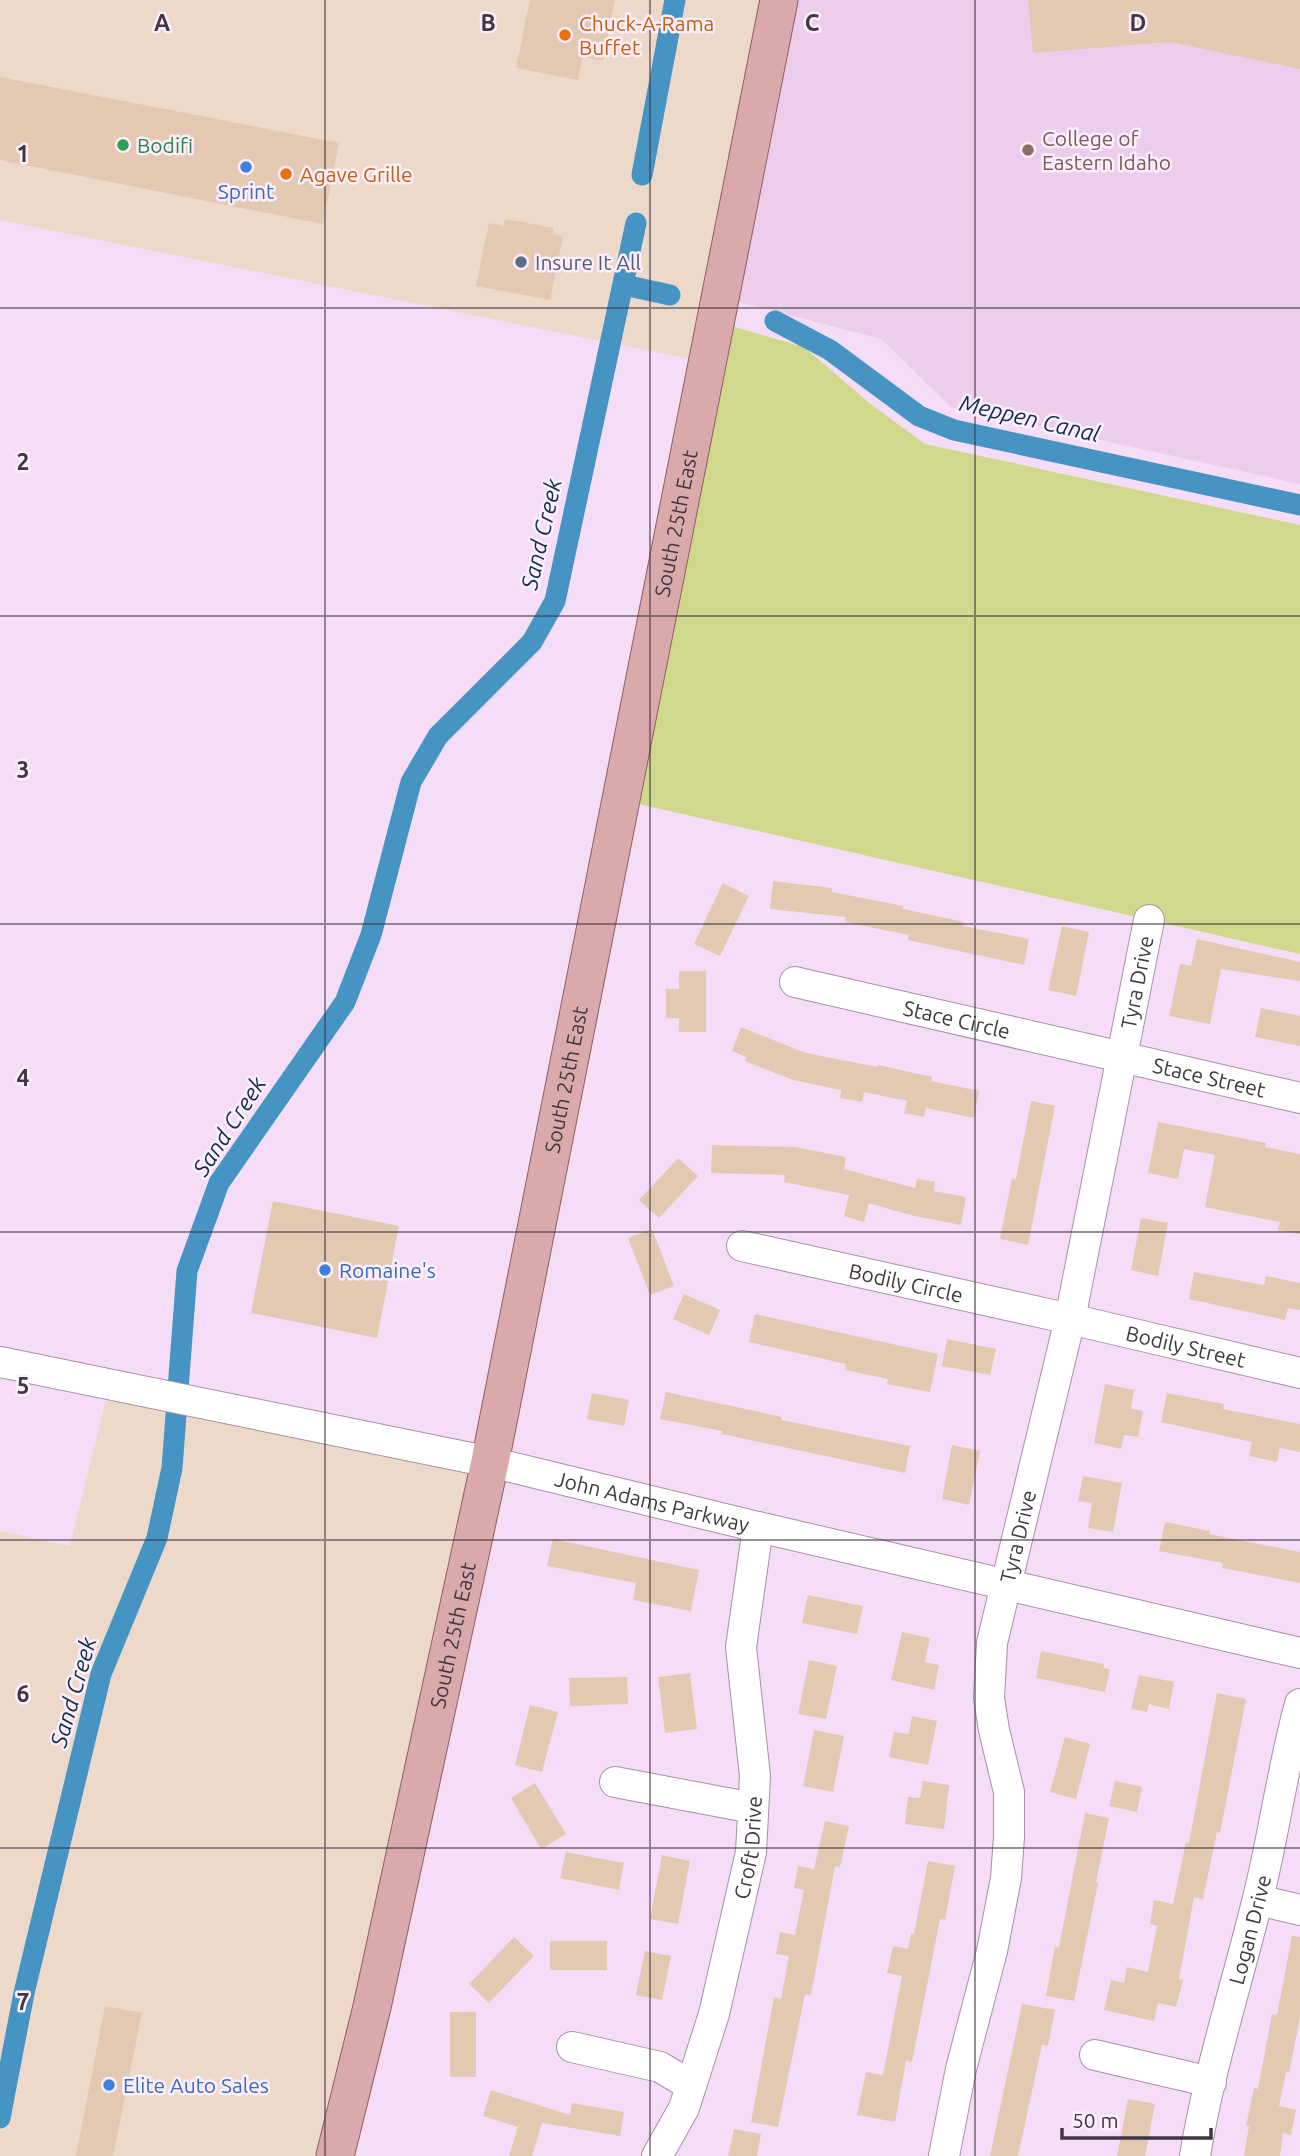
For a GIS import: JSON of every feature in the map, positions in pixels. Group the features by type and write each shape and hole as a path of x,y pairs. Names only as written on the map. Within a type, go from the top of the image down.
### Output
{"main road":[{"name":"South 25th East","path":"335,2156 372,2007 490,1462 779,0"}],"street":[{"name":"Tyra Drive","path":"944,2156 961,2070 992,1951 1006,1878 1009,1792 989,1698 992,1643 1070,1319 1149,920"},
{"name":"Stace Circle","path":"795,982 1121,1056"},
{"name":"Stace Street","path":"1121,1056 1300,1098"},
{"name":"Bodily Circle","path":"742,1246 1070,1319"},
{"name":"Bodily Street","path":"1070,1319 1300,1373"},
{"name":"John Adams Parkway","path":"0,1362 490,1462 1300,1653"},
{"name":"Croft Drive","path":"657,2156 684,2108 714,2014 751,1852 755,1776 741,1647 758,1527"},
{"name":"Logan Drive","path":"1195,2156 1211,2082 1258,1900 1287,1748 1300,1704"},
{"path":"615,1782 754,1808"},
{"path":"1258,1900 1300,1910"},
{"path":"572,2047 660,2067 690,2085"},
{"path":"1095,2055 1211,2082"}],"shaded area":[{"path":"0,0 779,0 706,362 0,220"},
{"name":"College of Eastern Idaho","path":"780,0 1300,0 1300,484 951,407 881,339 732,300"},
{"path":"111,1379 490,1462 335,2156 0,2156 0,1531 70,1546"}],"green space":[{"path":"714,321 804,347 868,402 925,444 1300,525 1300,954 621,800"}],"building":[{"path":"530,0 615,0 603,61 583,57 578,80 516,68"},
{"path":"1028,0 1300,0 1300,69 1170,42 1033,53"},
{"path":"0,77 339,143 323,224 0,160"},
{"path":"505,219 554,228 553,234 563,236 550,300 476,286 489,223 504,226"},
{"path":"773,881 832,888 832,892 964,922 963,926 1029,939 1024,965 908,940 909,935 845,922 846,917 770,909"},
{"path":"723,883 749,896 720,956 694,944"},
{"path":"1062,926 1089,932 1076,996 1048,990"},
{"path":"1197,939 1300,962 1300,981 1221,969 1210,1024 1169,1016 1180,964 1191,966"},
{"path":"679,971 706,971 706,1032 679,1032 679,1018 666,1018 666,989 679,989"},
{"path":"1261,1008 1300,1016 1300,1046 1255,1037"},
{"path":"741,1027 806,1053 877,1067 878,1065 932,1077 931,1081 979,1091 974,1118 926,1108 924,1117 904,1113 907,1101 864,1092 862,1102 840,1098 841,1090 793,1080 745,1061 746,1057 732,1051"},
{"path":"1031,1101 1055,1106 1028,1245 1000,1239 1012,1178 1016,1179"},
{"path":"1158,1122 1266,1143 1265,1147 1300,1154 1300,1234 1278,1230 1280,1222 1205,1207 1215,1155 1184,1149 1178,1179 1148,1173"},
{"path":"712,1145 795,1147 846,1157 844,1169 915,1188 917,1179 935,1182 934,1191 966,1197 961,1225 910,1215 869,1203 864,1222 844,1216 849,1195 784,1182 785,1175 711,1173"},
{"path":"678,1158 698,1176 659,1218 639,1200"},
{"name":"Romaine's","path":"273,1201 399,1226 377,1338 251,1313"},
{"path":"1141,1218 1168,1223 1158,1276 1131,1270"},
{"path":"652,1229 674,1286 650,1295 628,1238"},
{"path":"1194,1272 1264,1285 1266,1276 1300,1283 1300,1310 1288,1308 1285,1320 1189,1299"},
{"path":"684,1294 720,1310 709,1335 673,1319"},
{"path":"755,1314 938,1354 930,1392 887,1384 888,1379 845,1370 846,1364 749,1342"},
{"path":"947,1339 996,1349 990,1375 942,1366"},
{"path":"1105,1384 1134,1390 1131,1409 1143,1411 1138,1437 1124,1435 1121,1449 1094,1443"},
{"path":"666,1392 782,1417 781,1420 910,1446 905,1473 660,1419"},
{"path":"592,1393 629,1400 624,1426 587,1419"},
{"path":"1167,1393 1224,1404 1223,1409 1300,1424 1300,1452 1280,1448 1277,1462 1249,1456 1252,1442 1161,1422"},
{"path":"952,1445 980,1451 969,1505 942,1499"},
{"path":"1083,1476 1122,1483 1113,1532 1088,1528 1092,1503 1078,1501"},
{"path":"1165,1522 1210,1531 1209,1534 1300,1552 1300,1583 1222,1568 1223,1563 1159,1551"},
{"path":"553,1539 699,1570 691,1611 633,1600 636,1583 547,1566"},
{"path":"808,1595 863,1606 857,1634 802,1623"},
{"path":"902,1632 930,1638 925,1662 939,1665 934,1690 891,1680"},
{"path":"1041,1651 1104,1664 1103,1668 1110,1669 1105,1692 1036,1678"},
{"path":"809,1660 837,1666 826,1719 798,1714"},
{"path":"690,1673 697,1729 665,1733 658,1677"},
{"path":"1139,1675 1174,1682 1169,1709 1149,1704 1147,1712 1131,1709"},
{"path":"627,1677 628,1704 570,1706 569,1678"},
{"path":"1217,1693 1246,1699 1220,1833 1217,1832 1203,1899 1194,1897 1179,1979 1183,1980 1176,2007 1158,2003 1154,2021 1104,2010 1111,1980 1124,1983 1127,1967 1148,1972 1157,1926 1150,1924 1154,1900 1173,1904 1186,1842 1189,1843"},
{"path":"530,1705 558,1712 542,1772 515,1765"},
{"path":"912,1716 937,1721 928,1765 889,1757 894,1732 909,1734"},
{"path":"814,1730 844,1736 833,1792 803,1786"},
{"path":"1065,1737 1090,1744 1076,1799 1050,1792"},
{"path":"923,1781 949,1785 944,1829 905,1824 908,1797 920,1798"},
{"path":"1115,1781 1142,1787 1137,1812 1109,1806"},
{"path":"535,1783 566,1834 541,1849 511,1798"},
{"path":"1085,1813 1109,1818 1074,2001 1046,1996 1055,1946 1059,1947"},
{"path":"825,1821 849,1826 840,1867 835,1866 811,1995 805,1994 778,2127 751,2122 774,1997 781,1999 789,1956 776,1954 780,1932 795,1935 804,1890 794,1888 798,1866 814,1869"},
{"path":"566,1852 624,1863 619,1890 560,1878"},
{"path":"662,1855 690,1861 678,1924 650,1919"},
{"path":"928,1861 955,1866 945,1920 940,1919 912,2062 906,2061 895,2122 857,2115 866,2072 883,2075 902,1976 887,1973 893,1946 908,1949 911,1933 914,1934"},
{"path":"1292,1936 1300,1937 1300,2017 1289,2073 1286,2072 1279,2106 1296,2110 1291,2135 1283,2133 1280,2156 1244,2156 1249,2126 1246,2126 1254,2088 1258,2089 1272,2014 1277,2015"},
{"path":"514,1937 534,1956 489,2003 469,1984"},
{"path":"550,1941 607,1941 607,1970 550,1970"},
{"path":"645,1951 671,1956 662,2000 636,1995"},
{"path":"1022,2004 1055,2010 1048,2046 1042,2045 1018,2156 990,2156"},
{"name":"Elite Auto Sales","path":"105,2006 142,2013 113,2156 76,2156"},
{"path":"450,2012 476,2012 476,2077 450,2077"},
{"path":"491,2090 570,2115 572,2103 624,2112 620,2136 542,2123 532,2156 509,2156 518,2127 483,2116"},
{"path":"1128,2099 1155,2104 1145,2156 1117,2156"},
{"path":"734,2129 761,2134 757,2156 728,2156"}],"waterway":[{"name":"Sand Creek","path":"642,175 675,0"},
{"name":"Sand Creek","path":"0,2118 24,1993 101,1674 157,1538 172,1468 187,1271 219,1183 345,1002 371,935 411,782 438,736 532,642 555,601 636,223"},
{"path":"624,285 670,295"},
{"name":"Meppen Canal","path":"775,321 830,350 919,416 954,430 1300,505"}],"place":[{"name":"Chuck-A-Rama Buffet","path":"565,35"},
{"name":"Bodifi","path":"123,145"},
{"name":"College of Eastern Idaho","path":"1028,150"},
{"name":"Sprint","path":"246,167"},
{"name":"Agave Grille","path":"286,174"},
{"name":"Insure It All","path":"521,262"},
{"name":"Romaine's","path":"325,1270"},
{"name":"Elite Auto Sales","path":"109,2085"}]}
